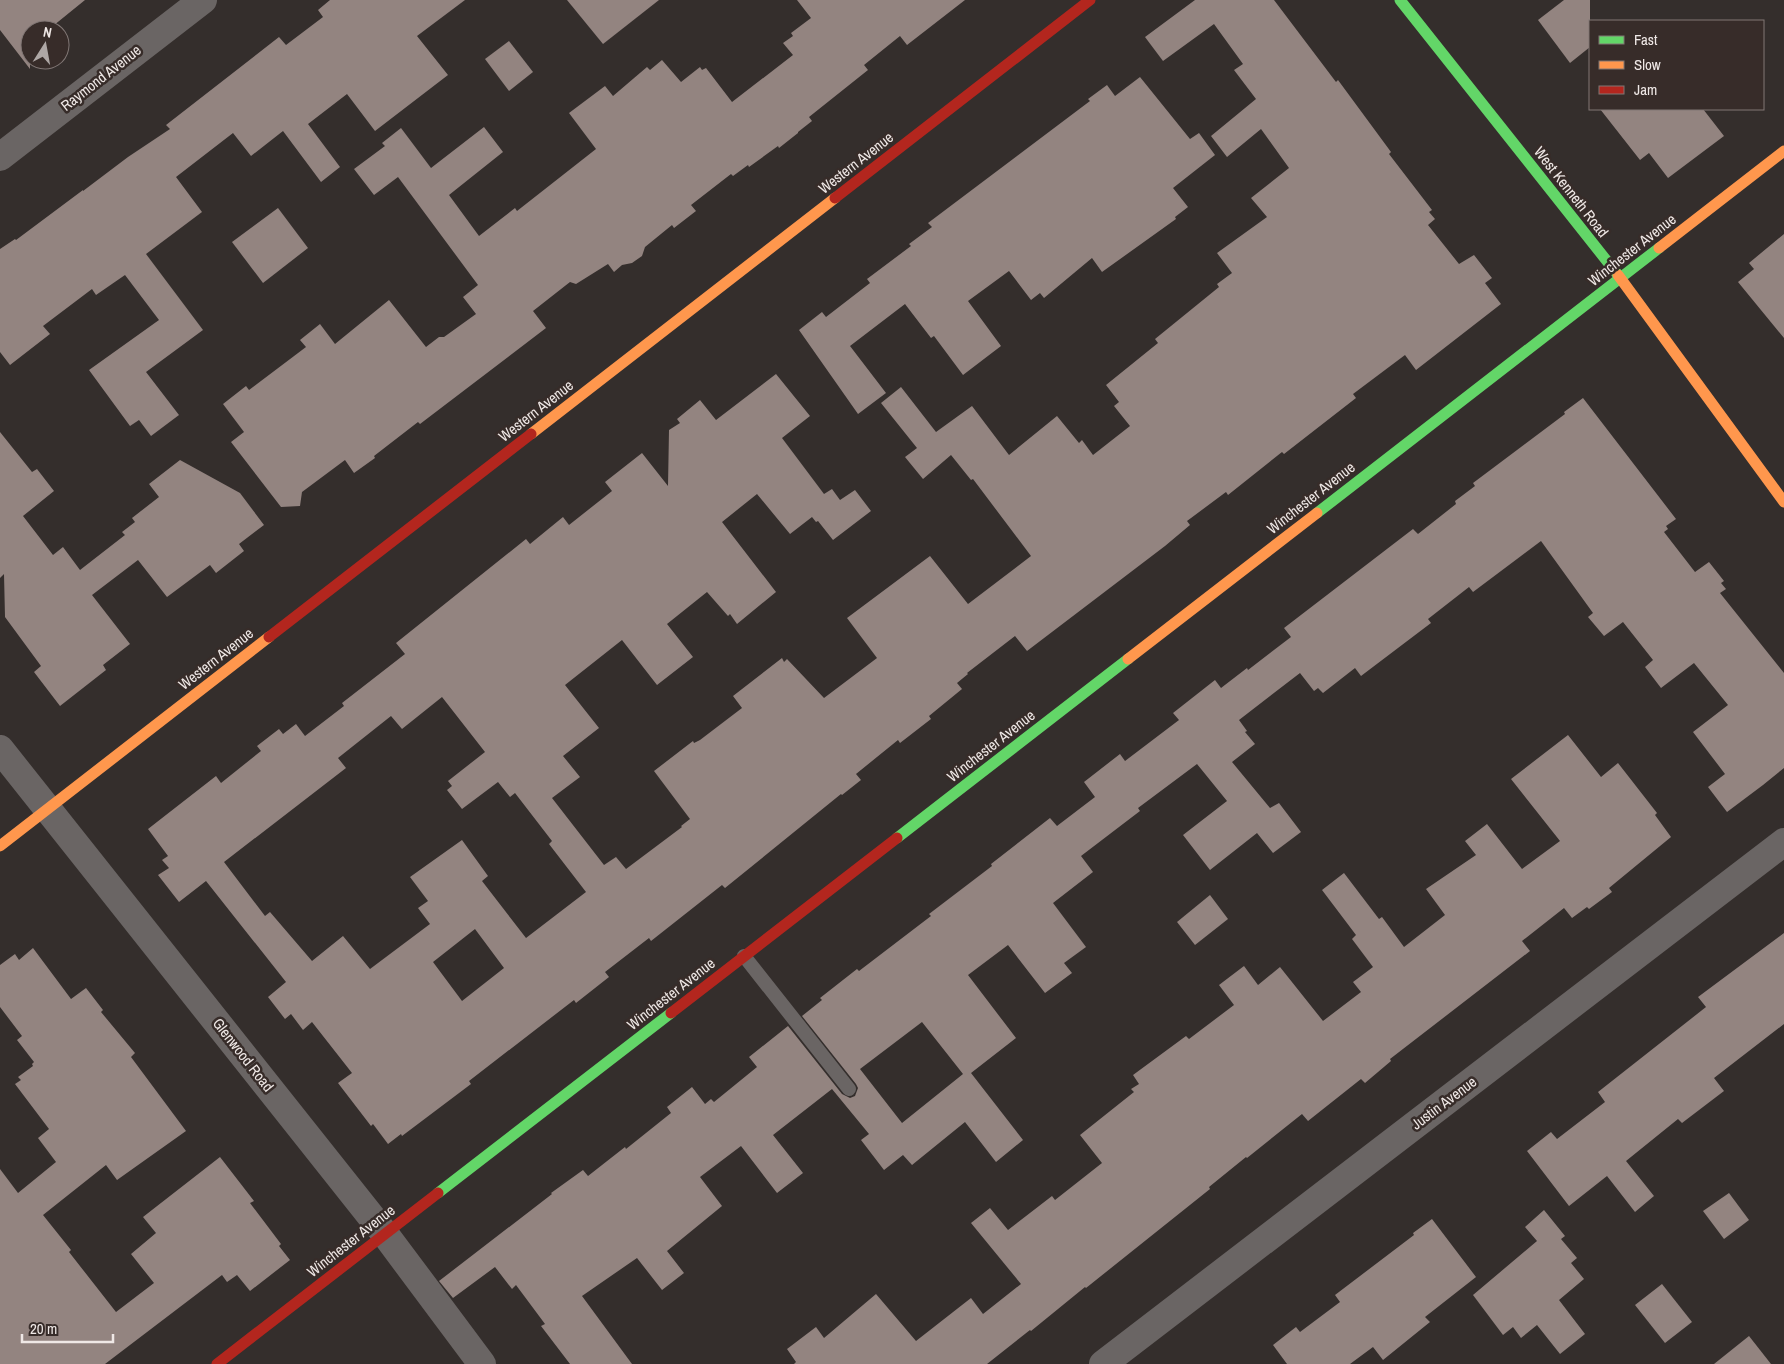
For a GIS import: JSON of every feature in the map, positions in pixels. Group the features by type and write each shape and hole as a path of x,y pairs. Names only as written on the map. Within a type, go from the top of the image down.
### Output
{"street":[{"name":"Raymond Avenue","path":"0,157 203,0"},
{"name":"Western Avenue","path":"0,846 1090,0"},
{"name":"West Kenneth Road","path":"1400,0 1620,278 1784,502"},
{"name":"Winchester Avenue","path":"216,1364 1784,151"},
{"name":"Glenwood Road","path":"0,749 385,1234 482,1364"},
{"name":"Justin Avenue","path":"1103,1364 1784,842"}],"lane":[{"path":"744,956 849,1089"}],"building":[{"path":"0,0 85,0 60,20 20,20 20,56 0,30"},
{"path":"330,0 465,0 417,36 448,75 375,131 347,94 308,124 340,167 321,182 283,131 251,156 233,133 176,177 202,212 146,254 203,330 146,372 179,415 151,436 139,420 130,426 89,370 159,320 125,275 96,295 92,289 43,326 50,334 10,365 0,352 0,249 16,240 128,157 170,129 166,125 279,37 286,45 323,17 318,10"},
{"path":"567,0 659,0 603,44"},
{"path":"797,0 965,0 907,45 900,36 864,65 868,70 809,117 812,121 798,133 749,167 748,165 733,176 731,174 691,205 696,211 674,228 672,225 645,247 642,256 632,263 622,265 614,272 608,264 576,284 570,282 533,311 546,328 420,424 418,422 374,456 375,458 354,473 345,460 302,492 300,506 281,507 231,442 244,432 223,404 246,386 249,390 306,347 300,340 320,324 335,344 389,300 426,347 439,337 444,337 476,314 463,297 478,285 398,177 374,195 354,169 385,146 382,143 401,128 431,168 484,127 503,152 449,195 479,236 515,208 517,211 596,149 569,113 605,86 613,96 647,67 650,70 662,60 681,82 700,67 702,70 706,68 732,102 793,55 783,43 793,36 791,33 811,18"},
{"path":"1195,0 1274,0 1336,82 1338,80 1391,152 1389,154 1432,210 1429,212 1435,219 1428,225 1459,264 1474,255 1492,278 1485,283 1501,304 1416,370 1405,355 1353,394 1356,398 1284,454 1282,452 1228,495 1226,492 1187,521 1190,525 1165,546 1027,651 1015,636 967,673 957,683 962,689 929,716 931,719 900,743 898,740 856,774 861,780 725,888 722,885 651,941 649,938 605,972 609,977 576,1003 574,1000 469,1081 471,1084 402,1136 401,1134 388,1144 373,1124 371,1126 338,1083 352,1073 312,1022 303,1030 291,1014 285,1019 268,997 286,982 206,881 179,902 158,875 169,868 162,860 168,856 148,829 216,776 221,783 261,751 257,746 279,729 283,734 296,724 305,736 344,706 342,703 405,654 396,643 526,539 530,544 563,517 569,525 612,491 605,482 642,453 668,486 669,430 680,423 677,419 700,400 716,420 776,374 810,416 782,438 824,494 832,489 840,500 855,490 871,511 833,540 818,521 816,522 812,517 790,534 757,494 722,522 776,592 737,624 730,614 728,616 707,592 667,624 693,657 657,685 622,640 565,685 599,728 563,756 580,777 552,798 604,865 616,857 626,869 690,819 654,771 693,741 694,743 700,740 742,708 733,696 782,658 784,662 787,659 824,698 877,658 847,618 930,556 968,604 1031,556 973,479 971,480 951,455 923,479 905,457 917,448 881,403 901,387 936,432 972,406 1009,455 1057,416 1079,443 1082,440 1093,455 1130,426 1114,406 1119,402 1106,385 1158,343 1155,339 1219,287 1217,284 1232,273 1217,253 1267,217 1251,198 1289,168 1261,129 1227,157 1211,136 1256,99 1234,70 1243,64 1214,24 1163,61 1145,37","holes":["442,697 485,752 448,781 452,786 447,790 462,809 498,782 510,797 515,793 552,841 549,844 586,892 526,938 482,881 488,876 462,840 410,877 428,901 418,908 430,924 370,969 343,936 312,961 270,912 265,916 224,862 346,768 338,758 391,716 402,729","475,929 504,968 462,1001 433,962"]},
{"path":"1564,0 1590,0 1589,48 1570,63 1538,20"},
{"path":"509,41 533,72 509,91 485,59"},
{"path":"1140,77 1190,139 1199,133 1215,155 1173,188 1188,207 1175,217 1176,219 1102,272 1092,258 1044,298 1040,293 1031,300 1009,271 968,301 1001,346 963,375 934,336 931,338 905,304 850,346 886,393 858,414 799,330 822,312 826,317 870,283 867,279 911,246 909,244 932,227 928,223 1090,101 1088,99 1107,85 1115,96"},
{"path":"1601,110 1704,110 1724,136 1668,178 1649,153 1640,160"},
{"path":"278,208 308,248 263,283 232,242"},
{"path":"1784,234 1784,338 1738,282 1754,269 1749,263"},
{"path":"1583,398 1676,519 1666,526 1668,529 1664,532 1695,572 1709,562 1724,581 1721,583 1726,589 1720,593 1784,673 1784,768 1763,785 1727,812 1708,787 1725,774 1693,732 1728,705 1694,663 1661,688 1645,667 1653,660 1623,622 1604,636 1588,617 1593,613 1541,541 1473,592 1469,587 1428,619 1431,623 1361,676 1355,668 1323,693 1318,688 1314,691 1300,673 1239,720 1247,731 1245,732 1255,744 1232,762 1270,808 1279,803 1301,832 1273,853 1257,833 1210,870 1183,835 1227,801 1197,764 1138,808 1140,811 1081,856 1093,872 1053,903 1086,947 1064,963 1072,973 1045,993 1008,945 968,975 1016,1038 971,1073 1023,1140 996,1162 965,1122 912,1165 903,1155 884,1170 861,1140 869,1134 832,1089 773,1135 803,1173 777,1193 741,1146 700,1177 722,1206 667,1251 684,1273 662,1290 637,1258 582,1296 632,1364 570,1364 541,1326 545,1324 516,1285 512,1289 495,1267 453,1298 439,1281 583,1170 588,1176 625,1147 626,1149 671,1113 667,1107 692,1087 705,1104 711,1099 714,1102 757,1067 749,1057 788,1026 842,1094 850,1098 855,1096 858,1088 856,1084 802,1016 822,1000 820,998 931,916 929,914 992,866 991,864 1050,818 1057,826 1095,797 1084,782 1120,754 1125,761 1179,720 1173,713 1215,680 1221,688 1291,637 1284,628 1413,529 1418,534 1456,504 1455,501 1475,486 1473,483 1565,414 1564,412","holes":["922,1022 963,1074 902,1123 860,1069"]},
{"path":"0,432 32,472 37,469 54,491 23,516 53,555 63,547 80,570 125,535 122,532 135,522 132,518 159,497 149,484 180,460 240,493 264,525 239,544 244,551 216,573 210,565 167,597 138,560 92,595 130,644 103,665 106,670 60,706 34,672 41,666 5,617 4,574 0,578"},
{"path":"1568,735 1601,777 1618,763 1657,813 1655,815 1671,837 1609,888 1612,892 1589,909 1587,907 1572,918 1564,908 1522,941 1530,951 1390,1059 1391,1061 1365,1083 1361,1079 1308,1121 1302,1114 1246,1157 1209,1187 1210,1189 1086,1288 987,1364 794,1364 796,1362 787,1349 816,1327 824,1338 876,1294 916,1341 971,1298 983,1314 1021,1284 971,1223 990,1208 1008,1230 1052,1196 1055,1200 1102,1163 1080,1135 1134,1092 1131,1089 1139,1084 1133,1075 1186,1036 1189,1039 1234,1005 1219,985 1244,966 1258,985 1280,967 1323,1021 1361,992 1353,982 1373,967 1352,939 1356,935 1322,890 1344,873 1379,919 1382,917 1404,947 1445,915 1426,889 1476,855 1465,841 1487,824 1522,869 1560,841 1511,779"},
{"path":"1210,895 1228,919 1195,945 1177,922"},
{"path":"1784,933 1784,1024 1714,1078 1724,1091 1682,1123 1678,1119 1626,1161 1654,1196 1635,1212 1607,1176 1569,1206 1527,1151 1551,1132 1557,1139 1605,1102 1598,1092 1706,1007 1698,997"},
{"path":"33,948 71,999 86,988 103,1010 101,1012 135,1053 131,1057 186,1131 117,1180 106,1165 43,1215 116,1312 154,1283 131,1254 156,1233 143,1217 220,1157 254,1201 250,1203 281,1244 279,1246 290,1260 250,1291 237,1275 227,1282 222,1275 105,1364 0,1364 0,1169 18,1193 56,1162 38,1138 49,1129 15,1084 21,1080 18,1077 33,1066 34,1062 17,1040 22,1036 0,1007 0,965 15,954 19,960"},
{"path":"1729,1193 1749,1220 1724,1239 1703,1211"},
{"path":"1544,1210 1565,1236 1561,1239 1577,1258 1571,1263 1584,1279 1559,1300 1585,1334 1560,1354 1537,1325 1521,1338 1513,1327 1503,1335 1473,1295 1537,1241 1525,1227"},
{"path":"1432,1219 1476,1277 1425,1317 1430,1322 1383,1360 1373,1347 1350,1364 1287,1364 1273,1345 1296,1327 1300,1332 1340,1302 1335,1295"},
{"path":"1662,1284 1692,1322 1665,1343 1635,1305"},
{"path":"1749,1336 1771,1364 1714,1364"}],"traffic: fast":[{"path":"1400,0 1618,275"},
{"path":"1317,513 1659,248"},
{"path":"897,838 1128,659"},
{"path":"438,1193 671,1013"}],"traffic: slow":[{"path":"1659,248 1784,151"},
{"path":"531,434 835,198"},
{"path":"1618,275 1784,502"},
{"path":"1128,659 1317,513"},
{"path":"0,846 269,637"}],"traffic: jam":[{"path":"835,198 1090,0"},
{"path":"269,637 531,434"},
{"path":"671,1013 897,838"},
{"path":"217,1364 438,1193"}]}
